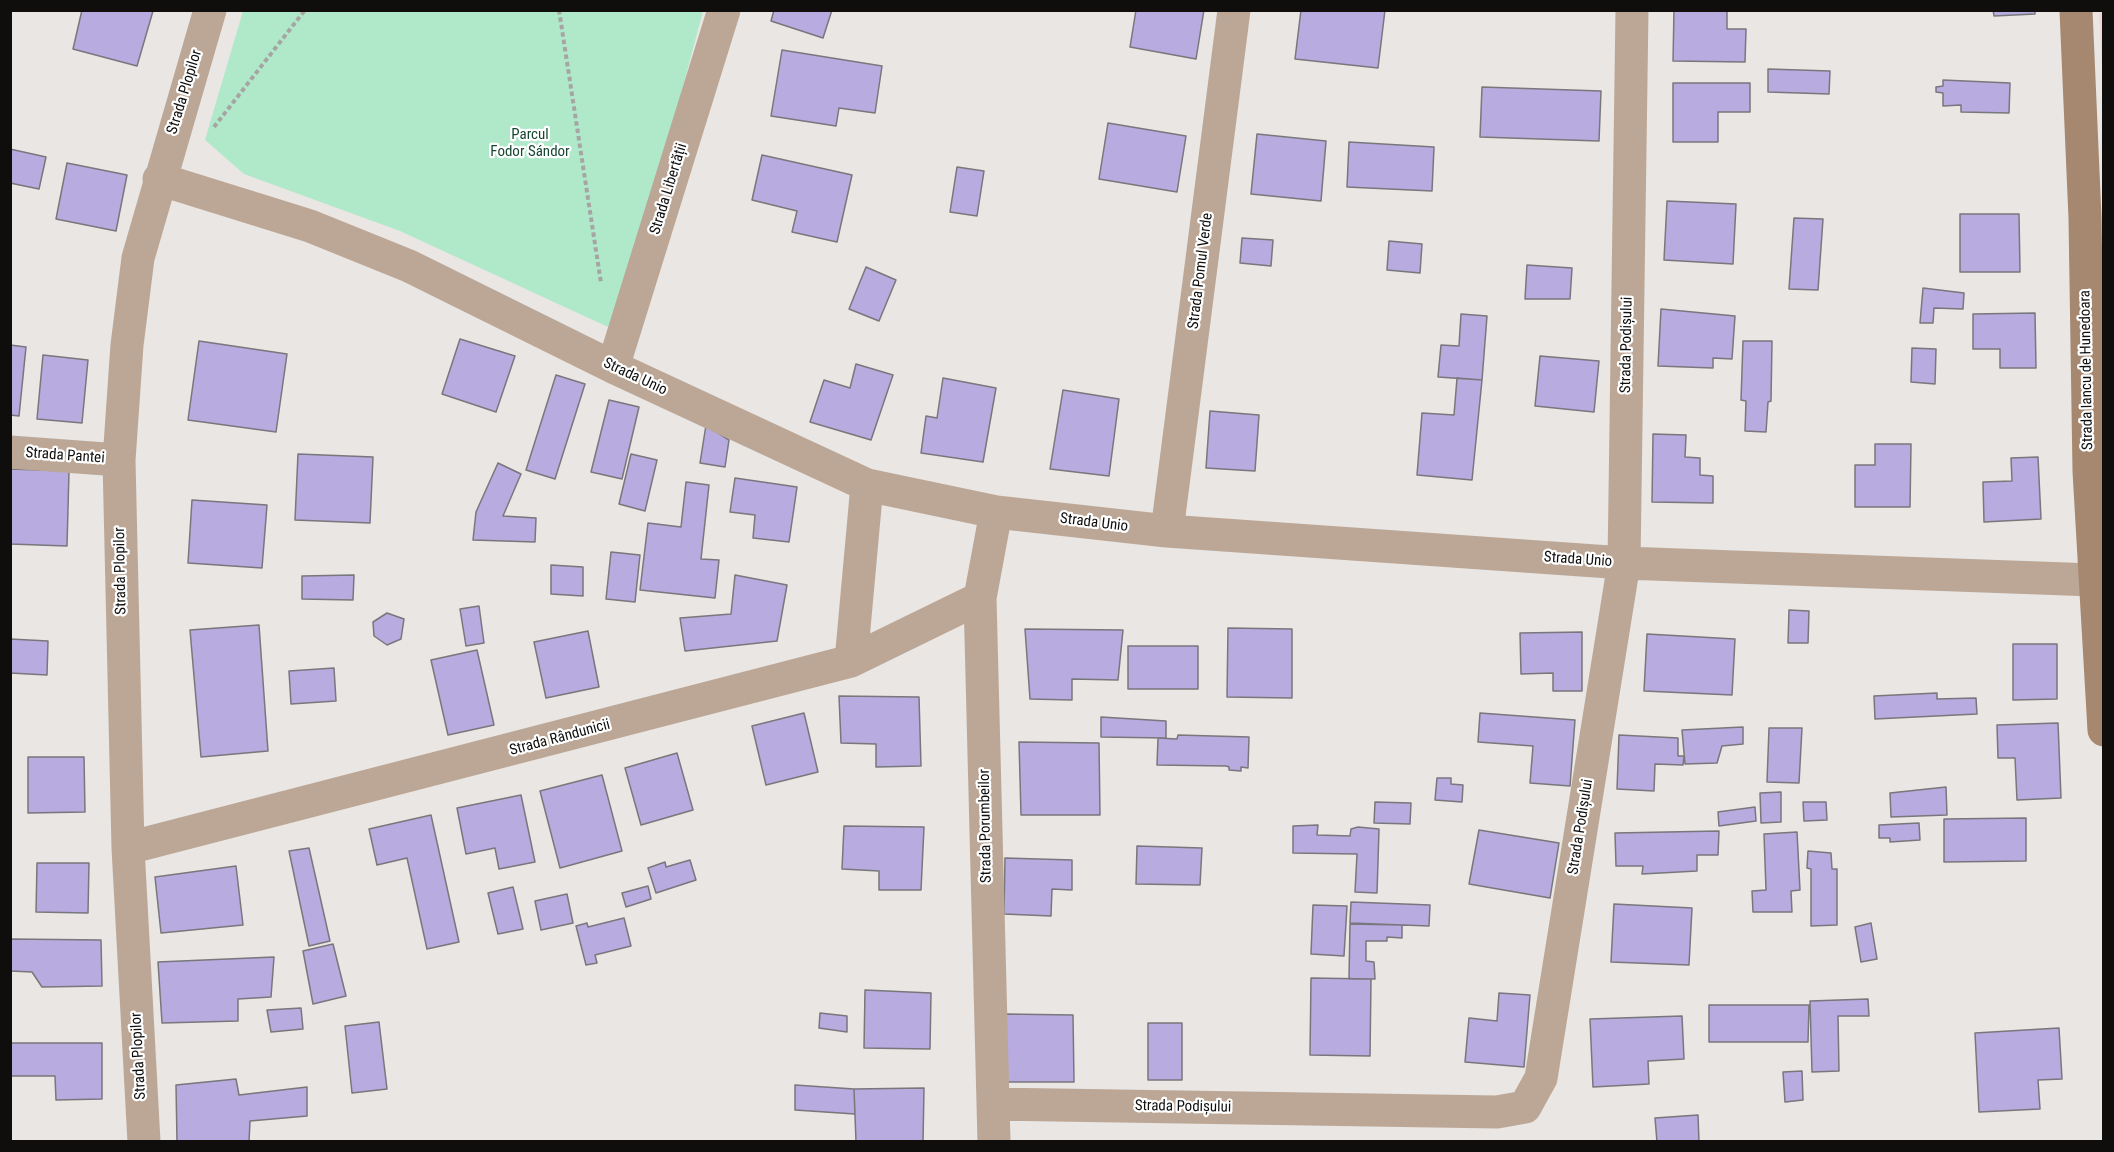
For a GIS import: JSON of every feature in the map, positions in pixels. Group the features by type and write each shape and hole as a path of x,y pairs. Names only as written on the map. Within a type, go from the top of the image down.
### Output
{"street":[{"name":"Strada Plopilor","path":"144,1142 129,848 119,460 127,345 138,258 159,179 210,10"},
{"name":"Strada Libertății","path":"613,367 724,10"},
{"name":"Strada Pomul Verde","path":"1167,531 1234,10"},
{"name":"Strada Podișului","path":"993,1104 1497,1112 1526,1107 1541,1078 1624,563 1632,10"},
{"name":"Strada Iancu de Hunedoara","path":"2076,10 2085,218 2089,471 2098,528 2094,580 2103,730"},
{"name":"Strada Unio","path":"159,179 310,226 409,266 613,367 867,485 996,512 1167,531 1624,563 2094,580"},
{"name":"Strada Pantei","path":"10,452 119,460"},
{"path":"851,661 867,485"},
{"name":"Strada Porumbeilor","path":"994,1142 980,598 996,512"},
{"name":"Strada Rândunicii","path":"129,848 851,661 980,598"}],"path":[{"path":"212,131 305,10"},
{"path":"559,10 602,292"}],"shaded area":[{"path":"2099,11 2103,11 2103,88"}],"green space":[{"name":"Parcul Fodor Sándor","path":"243,11 703,11 629,290 608,327 400,231 244,174 205,140"}],"building":[{"path":"82,10 153,11 137,66 73,49"},
{"path":"774,10 832,10 823,38 771,21"},
{"path":"1136,10 1204,10 1196,59 1130,47"},
{"path":"1301,10 1385,10 1378,68 1295,59"},
{"path":"1674,10 1727,10 1727,29 1746,29 1745,62 1673,61"},
{"path":"1993,10 2035,10 2035,14 1994,16"},
{"path":"782,50 882,66 875,113 839,108 836,126 771,116"},
{"path":"1768,69 1830,71 1829,94 1768,92"},
{"path":"1943,80 2010,83 2009,113 1961,112 1961,105 1943,106 1943,93 1936,92 1936,87 1943,86"},
{"path":"1673,83 1750,83 1750,112 1718,112 1718,142 1673,142"},
{"path":"1482,87 1601,91 1599,141 1480,137"},
{"path":"1108,123 1186,136 1177,192 1099,179"},
{"path":"1257,134 1326,141 1321,201 1251,194"},
{"path":"1349,142 1434,147 1432,191 1347,187"},
{"path":"10,149 46,157 39,189 10,183"},
{"path":"762,155 852,175 837,242 792,232 797,211 752,200"},
{"path":"67,163 127,175 116,231 56,219"},
{"path":"957,167 984,171 977,216 950,212"},
{"path":"1667,201 1736,204 1733,264 1664,260"},
{"path":"1960,214 2019,214 2020,272 1960,272"},
{"path":"1794,218 1823,219 1818,290 1789,289"},
{"path":"1242,238 1273,240 1271,266 1240,263"},
{"path":"1389,241 1422,244 1420,273 1387,270"},
{"path":"1527,265 1572,268 1570,299 1525,299"},
{"path":"866,267 896,280 879,321 849,309"},
{"path":"1923,288 1964,293 1963,309 1934,308 1933,323 1920,323"},
{"path":"1661,309 1735,316 1732,359 1713,358 1713,368 1658,366"},
{"path":"2035,313 2036,368 2000,368 2000,349 1973,349 1973,314"},
{"path":"1461,314 1487,316 1482,380 1438,377 1441,345 1459,346"},
{"path":"460,339 515,356 496,412 442,394"},
{"path":"199,341 287,354 276,432 188,420"},
{"path":"1743,341 1772,341 1771,401 1768,402 1766,432 1745,431 1746,401 1741,400"},
{"path":"10,345 26,347 19,416 10,415"},
{"path":"1912,348 1936,349 1935,384 1911,382"},
{"path":"43,355 88,360 82,423 37,419"},
{"path":"1540,356 1599,361 1594,412 1535,406"},
{"path":"856,364 893,375 871,440 810,422 824,380 850,388"},
{"path":"556,375 585,384 555,479 526,470"},
{"path":"943,378 996,388 983,462 921,453 926,416 937,418"},
{"path":"1457,378 1482,380 1472,480 1417,475 1422,413 1454,415"},
{"path":"1063,390 1119,399 1109,476 1050,469"},
{"path":"609,400 639,407 622,479 591,472"},
{"path":"1210,411 1259,415 1255,471 1206,468"},
{"path":"706,425 729,440 725,467 700,463"},
{"path":"1653,434 1686,435 1685,457 1700,458 1700,475 1713,476 1713,503 1652,502"},
{"path":"1875,444 1911,444 1910,507 1855,507 1855,465 1875,465"},
{"path":"298,454 373,457 370,523 295,520"},
{"path":"631,454 657,460 645,511 619,504"},
{"path":"2038,457 2041,519 1984,522 1983,482 2012,481 2011,458"},
{"path":"498,463 521,474 503,516 536,518 535,542 473,540 476,512"},
{"path":"10,469 69,471 67,546 10,544"},
{"path":"735,478 797,487 789,542 753,538 755,515 730,512"},
{"path":"686,482 709,485 701,559 719,560 715,598 640,590 648,523 681,527"},
{"path":"192,500 267,505 262,568 188,563"},
{"path":"611,552 640,555 635,602 606,599"},
{"path":"551,565 583,567 583,596 551,594"},
{"path":"354,575 353,600 302,599 302,576"},
{"path":"735,575 787,585 777,641 685,651 680,618 731,614"},
{"path":"479,606 484,643 466,646 460,609"},
{"path":"1789,610 1809,611 1808,643 1788,643"},
{"path":"387,613 404,619 401,639 387,645 374,636 373,622"},
{"path":"259,625 268,751 201,757 190,630"},
{"path":"1228,628 1292,629 1292,698 1227,697"},
{"path":"1025,629 1123,630 1118,680 1072,679 1072,700 1030,699"},
{"path":"588,631 599,687 546,698 534,642"},
{"path":"1582,632 1582,691 1553,691 1553,673 1521,674 1520,633"},
{"path":"1647,634 1735,639 1732,695 1644,691"},
{"path":"10,639 48,641 47,675 10,673"},
{"path":"2013,644 2057,644 2057,699 2013,700"},
{"path":"1128,646 1198,646 1198,689 1128,689"},
{"path":"477,650 494,725 448,735 431,660"},
{"path":"334,668 336,701 291,704 289,671"},
{"path":"1937,693 1937,699 1976,698 1977,714 1875,719 1874,696"},
{"path":"839,696 919,697 921,766 876,767 876,744 841,743"},
{"path":"804,713 818,772 766,785 752,726"},
{"path":"1480,713 1575,720 1570,786 1530,783 1533,746 1478,742"},
{"path":"1101,717 1166,721 1166,738 1101,737"},
{"path":"2058,723 2061,798 2017,800 2015,758 1998,758 1997,725"},
{"path":"1743,727 1743,744 1722,746 1717,763 1685,764 1682,730"},
{"path":"1769,728 1802,728 1799,783 1767,782"},
{"path":"1178,735 1249,737 1248,768 1241,767 1241,771 1229,770 1226,766 1157,765 1158,738 1177,739"},
{"path":"1619,735 1678,738 1678,756 1684,756 1683,765 1655,764 1654,791 1617,789"},
{"path":"1019,742 1099,743 1100,815 1021,815"},
{"path":"677,753 693,810 641,825 625,768"},
{"path":"28,757 84,757 85,812 28,813"},
{"path":"602,775 622,851 560,868 540,791"},
{"path":"1437,778 1451,778 1451,784 1463,785 1462,802 1435,800"},
{"path":"1946,787 1947,815 1891,817 1890,793"},
{"path":"1781,792 1781,822 1761,823 1760,793"},
{"path":"521,795 535,862 499,869 495,848 466,854 457,808"},
{"path":"1375,802 1411,803 1410,824 1374,823"},
{"path":"1803,802 1826,802 1827,820 1804,821"},
{"path":"1755,807 1756,821 1719,826 1718,812"},
{"path":"431,815 459,942 427,949 407,858 377,865 369,829"},
{"path":"2026,818 2026,861 1944,862 1944,819"},
{"path":"1919,823 1920,840 1890,842 1890,838 1879,838 1879,825"},
{"path":"1318,825 1317,835 1350,836 1351,829 1358,827 1379,829 1377,893 1355,892 1357,854 1293,853 1293,826"},
{"path":"844,826 924,827 921,890 879,890 879,871 842,869"},
{"path":"1479,830 1559,843 1550,898 1469,884"},
{"path":"1719,831 1718,855 1697,855 1697,871 1642,874 1643,866 1616,866 1615,833"},
{"path":"1797,832 1800,890 1791,891 1792,912 1753,912 1752,891 1766,890 1764,834"},
{"path":"1137,846 1202,848 1200,885 1136,884"},
{"path":"309,848 330,941 309,946 289,851"},
{"path":"1808,851 1831,853 1832,869 1837,869 1837,925 1811,926 1811,869 1807,868"},
{"path":"1005,858 1072,860 1072,890 1052,889 1051,916 1004,914"},
{"path":"690,860 696,880 656,893 648,868 665,862 666,867"},
{"path":"37,863 89,863 88,913 36,912"},
{"path":"236,866 243,925 161,933 155,877"},
{"path":"648,886 651,899 626,907 622,893"},
{"path":"513,887 523,929 498,934 488,893"},
{"path":"567,894 573,923 541,930 535,901"},
{"path":"1351,902 1430,905 1429,926 1350,923"},
{"path":"1614,904 1692,908 1689,965 1611,962"},
{"path":"1313,905 1347,906 1344,956 1311,954"},
{"path":"624,918 631,946 595,955 597,963 586,965 576,926 587,923 588,927"},
{"path":"1871,923 1877,959 1861,962 1855,927"},
{"path":"1350,924 1402,925 1402,938 1387,937 1387,941 1366,941 1366,961 1374,962 1375,979 1349,979"},
{"path":"10,939 101,940 102,986 42,987 32,972 10,971"},
{"path":"333,944 346,996 313,1004 303,951"},
{"path":"274,957 271,997 238,999 238,1021 162,1023 158,962"},
{"path":"1311,978 1371,979 1370,1056 1310,1055"},
{"path":"865,990 931,993 930,1049 864,1048"},
{"path":"1499,993 1530,995 1524,1067 1465,1062 1469,1018 1497,1021"},
{"path":"1868,999 1869,1016 1838,1016 1839,1071 1812,1072 1810,1001"},
{"path":"1709,1005 1809,1005 1808,1042 1709,1042"},
{"path":"301,1008 303,1029 271,1032 267,1010"},
{"path":"820,1013 847,1016 847,1032 819,1028"},
{"path":"1005,1014 1073,1015 1074,1082 1006,1082"},
{"path":"1682,1016 1684,1059 1648,1061 1649,1084 1593,1087 1590,1019"},
{"path":"379,1022 387,1089 352,1093 345,1026"},
{"path":"1148,1023 1182,1023 1182,1080 1148,1080"},
{"path":"2059,1028 2062,1079 2038,1080 2040,1109 1979,1112 1975,1033"},
{"path":"10,1043 102,1043 102,1099 56,1100 55,1076 10,1076"},
{"path":"1802,1071 1803,1100 1785,1102 1783,1072"},
{"path":"236,1079 239,1095 307,1087 307,1116 250,1121 249,1142 177,1142 176,1085"},
{"path":"795,1085 854,1089 855,1114 795,1110"},
{"path":"924,1088 923,1142 856,1142 854,1089"},
{"path":"1698,1115 1699,1142 1657,1142 1655,1118"}]}
